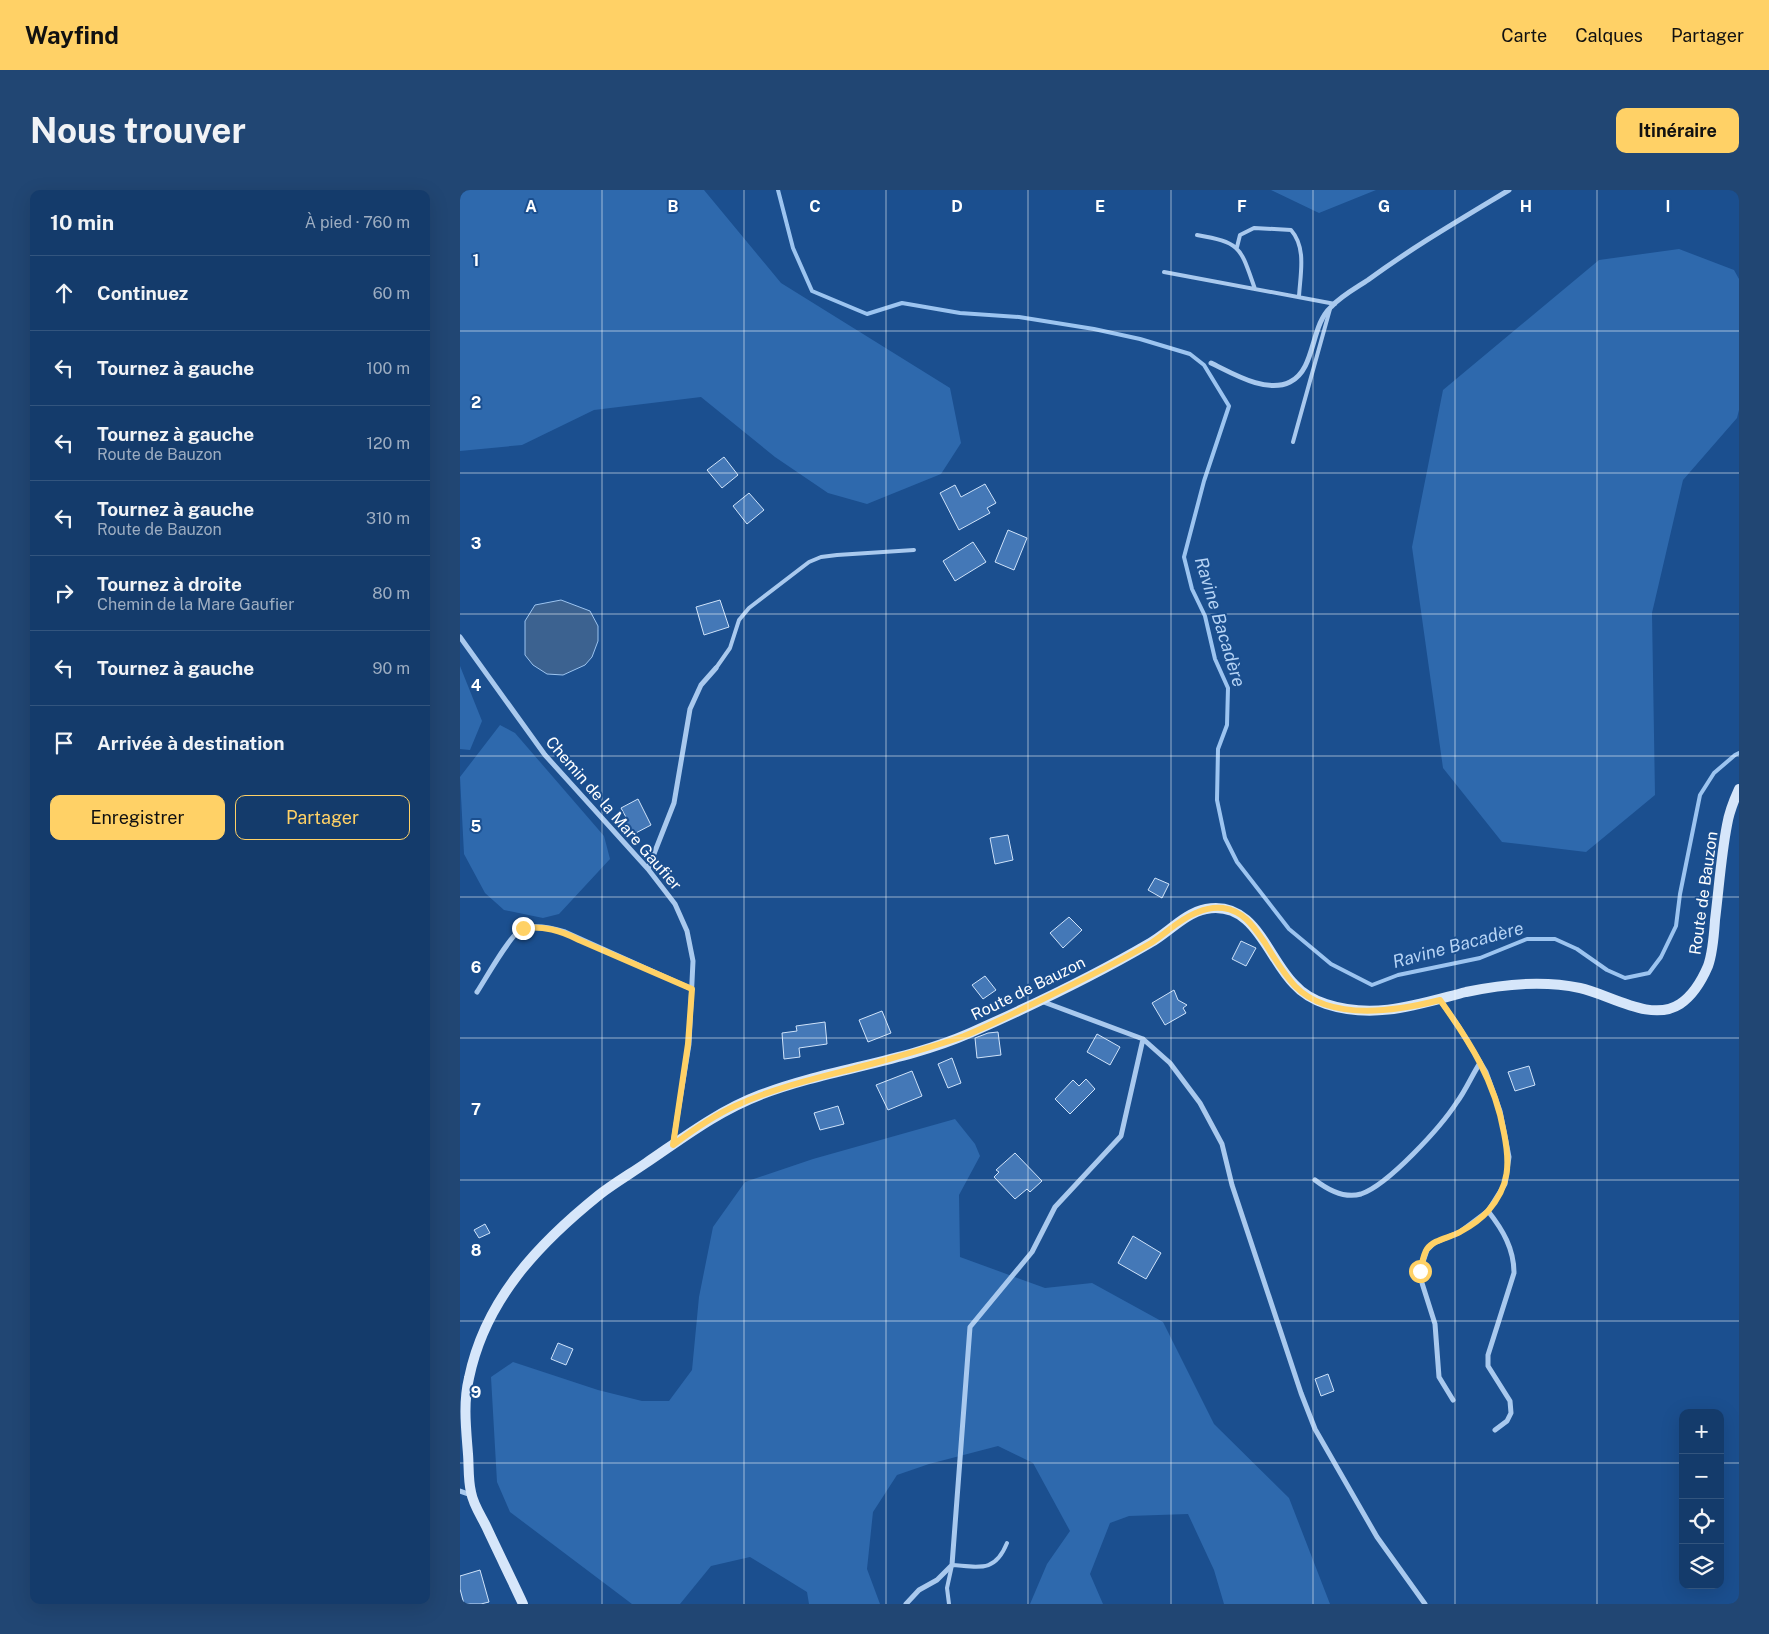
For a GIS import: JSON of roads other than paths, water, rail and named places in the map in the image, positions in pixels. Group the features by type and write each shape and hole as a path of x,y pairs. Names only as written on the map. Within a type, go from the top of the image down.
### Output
{"street":[{"path":"1211,363 1257,383 1275,385 1290,382 1302,373 1316,330 1333,305 1403,254 1509,190"},
{"name":"Chemin de la Mare Gaufier","path":"460,637 545,755 648,869 674,904 687,931 693,961 692,989 688,1044 673,1145"},
{"path":"648,869 674,803 690,709 701,685 716,668"},
{"name":"Route de Bauzon","path":"523,1604 471,1495 465,1423 468,1380 475,1356 493,1310 522,1268 600,1194 706,1121 762,1094 889,1059 965,1035 1040,1000 1150,943 1196,912 1209,908 1223,908 1236,912 1246,918 1254,926 1284,973 1296,987 1314,999 1337,1007 1366,1011 1412,1007 1500,986 1544,984 1584,989 1648,1010 1668,1010 1678,1006 1690,996 1709,963 1727,822 1739,789"},
{"path":"477,992 513,936 523,928 553,928 565,932 579,940 692,989"},
{"path":"1040,1000 1142,1039 1170,1063 1200,1103 1222,1144 1232,1185 1301,1393 1315,1429 1377,1537 1425,1604"},
{"path":"1440,1000 1460,1027 1486,1072 1500,1111 1509,1157 1505,1184 1488,1212 1460,1232 1434,1243 1427,1250 1420,1271 1435,1324 1439,1377 1453,1400"},
{"path":"906,1604 919,1590 937,1580 952,1566 970,1327 1032,1252 1055,1207 1121,1136 1142,1039"},
{"path":"1315,1180 1328,1190 1345,1195 1360,1194 1373,1188 1395,1170 1443,1122 1458,1101 1470,1077 1480,1063"},
{"path":"1488,1212 1501,1227 1514,1259 1514,1273 1488,1355 1488,1366 1510,1401 1511,1413 1507,1421 1495,1430"},
{"path":"460,1491 471,1495"}],"lane":[{"path":"1237,247 1240,235 1254,228 1290,230 1296,236 1300,246 1299,297"},
{"path":"1197,235 1226,240 1237,247 1247,265 1255,289"},
{"path":"1164,272 1333,305 1293,442"},
{"path":"716,668 730,648 739,620 749,608 809,562 821,557 837,555 914,550"},
{"path":"949,1604 947,1588 952,1566 984,1568 1002,1556 1007,1543"}],"waterway":[{"name":"Ravine Bacadère","path":"778,190 793,248 812,291 867,314 902,303 960,313 1019,317 1094,329 1140,339 1190,354 1204,365 1229,406 1204,481 1184,557 1192,589 1205,616 1215,659 1228,688 1227,725 1218,749 1217,800 1225,838 1237,862 1289,929 1331,964 1372,985 1398,975 1480,958 1527,939 1555,939 1577,949 1607,970 1625,978 1649,973 1661,957 1676,926 1680,894 1700,795 1714,773 1739,753"}]}
